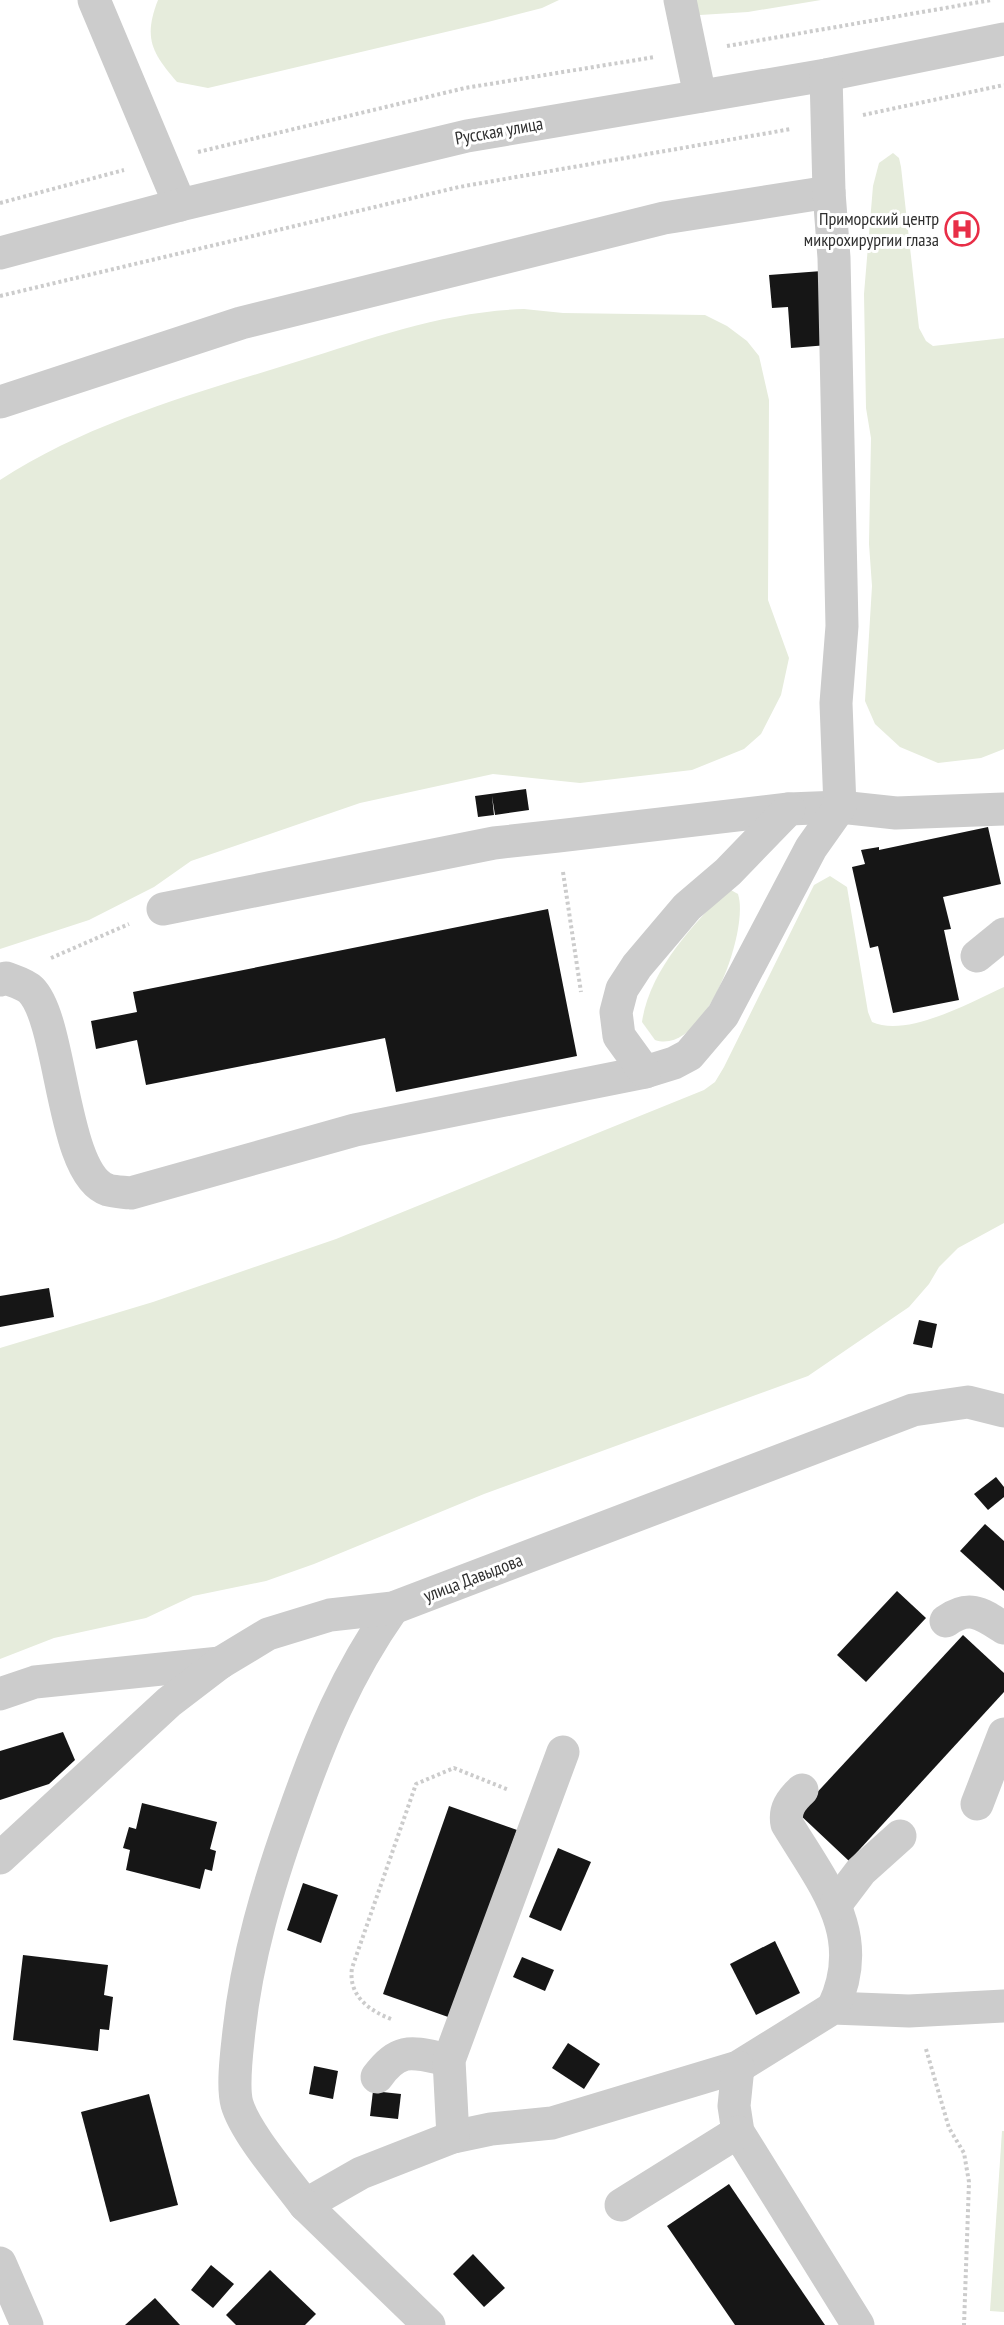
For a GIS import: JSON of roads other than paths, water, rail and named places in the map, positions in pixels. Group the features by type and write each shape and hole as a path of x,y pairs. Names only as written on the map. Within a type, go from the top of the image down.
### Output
{"street":[{"path":"94,0 180,205"},
{"path":"680,0 700,96"},
{"name":"Русская улица","path":"0,254 180,205 467,136 826,75 1004,39"},
{"path":"3,979 30,988 42,1007 67,1117 89,1173 106,1190 131,1192 355,1131 645,1071 674,1063 689,1055 723,1016 811,848 840,807 836,703 842,615 834,258 829,192 826,75"},
{"path":"0,402 242,323 664,218 829,192"},
{"path":"163,909 494,843 789,810 840,807 896,813 1004,809"},
{"path":"645,1071 619,1036 616,1012 622,989 687,907 728,873 789,810"},
{"path":"977,956 1004,933"},
{"name":"улица Давыдова","path":"0,1858 169,1702 220,1663 268,1634 330,1615 393,1608 913,1410 968,1402 1004,1412"},
{"path":"393,1608 364,1649 322,1733 270,1881 244,1987 237,2053 237,2103 256,2138 305,2205 429,2325"},
{"path":"946,1621 960,1611 972,1611 1004,1628"},
{"path":"0,1694 35,1682 220,1663"},
{"path":"977,1804 1004,1734"},
{"path":"453,2137 449,2060 562,1752"},
{"path":"305,2205 361,2174 453,2137 491,2129 552,2123 738,2067 833,2008 843,1987 845,1954 843,1926 836,1904 787,1824 785,1814 793,1799 802,1790"},
{"path":"836,1904 861,1871 900,1836"},
{"path":"833,2008 909,2011 1004,2006"},
{"path":"377,2077 388,2062 397,2056 410,2053 449,2060"},
{"path":"738,2067 734,2106 738,2132 858,2325"},
{"path":"621,2205 738,2132"},
{"path":"0,2263 27,2325"}],"place":[{"name":"Приморский центр микрохирургии глаза","path":"962,229"}]}
